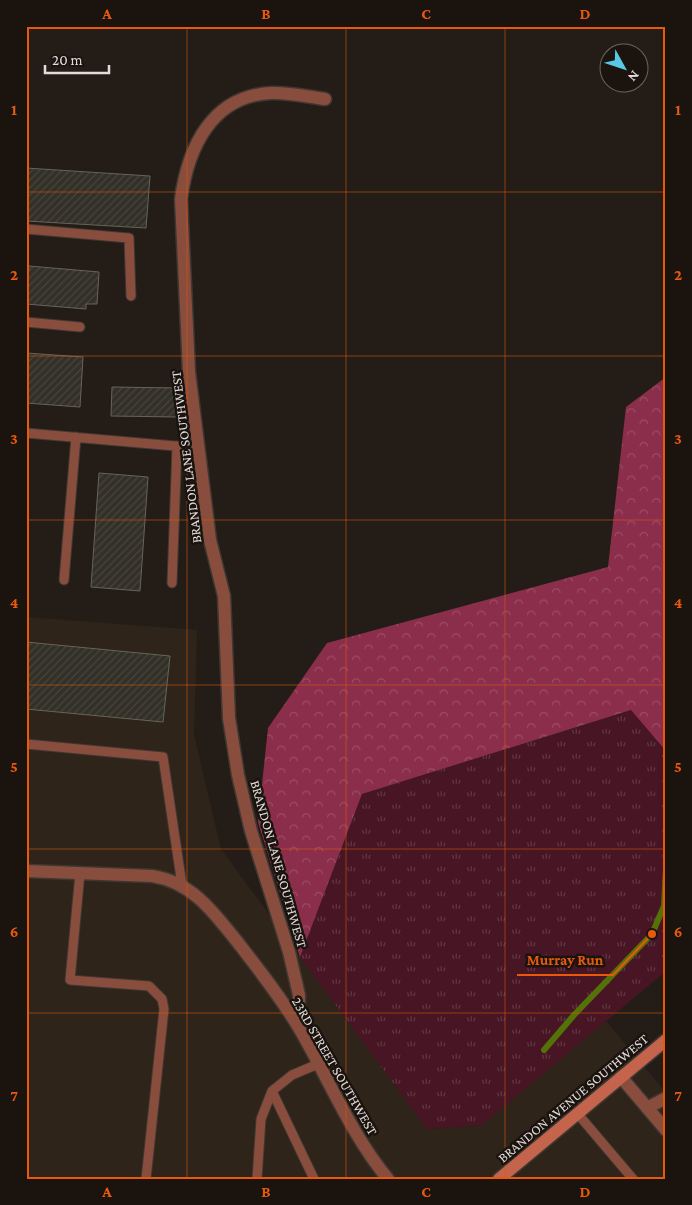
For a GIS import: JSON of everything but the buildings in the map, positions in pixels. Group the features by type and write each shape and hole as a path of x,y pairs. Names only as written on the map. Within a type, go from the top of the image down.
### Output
{"main road":[{"name":"BRANDON AVENUE SOUTHWEST","path":"499,1179 666,1040"}],"street":[{"name":"BRANDON LANE SOUTHWEST","path":"299,1028 300,996 291,960 251,831 238,775 229,718 224,596 210,540 189,372 181,199 184,173 193,147 201,134 217,116 232,105 254,95 273,93 325,100"},
{"name":"23RD STREET SOUTHWEST","path":"26,871 167,878 182,885 197,896 228,930 263,974 299,1028 350,1125 370,1157 388,1179"},
{"path":"621,1077 666,1130"},
{"path":"647,1108 666,1098"}],"lane":[{"path":"26,229 129,238 131,296"},
{"path":"26,322 80,327"},
{"path":"26,432 198,448"},
{"path":"64,580 76,437"},
{"path":"172,582 176,446"},
{"path":"26,744 162,757 182,885"},
{"path":"80,873 70,980 149,986 162,999 164,1009 146,1179"},
{"path":"257,1179 261,1119 272,1091 292,1075 318,1064"},
{"path":"272,1091 314,1179"},
{"path":"577,1113 633,1179"}],"shaded area":[{"path":"26,617 197,630 194,735 221,849 427,1129 482,1125 606,1021 666,1093 666,1179 26,1179"}],"green space":[{"path":"666,377 666,751 631,710 362,794 300,957 258,822 268,728 327,643 608,567 626,407"},
{"path":"632,710 666,751 666,971 482,1125 427,1129 300,957 362,794"}],"waterway":[{"path":"544,1050 574,1015 652,934 664,906 666,869"}],"place":[{"name":"Murray Run","path":"652,934"}]}
